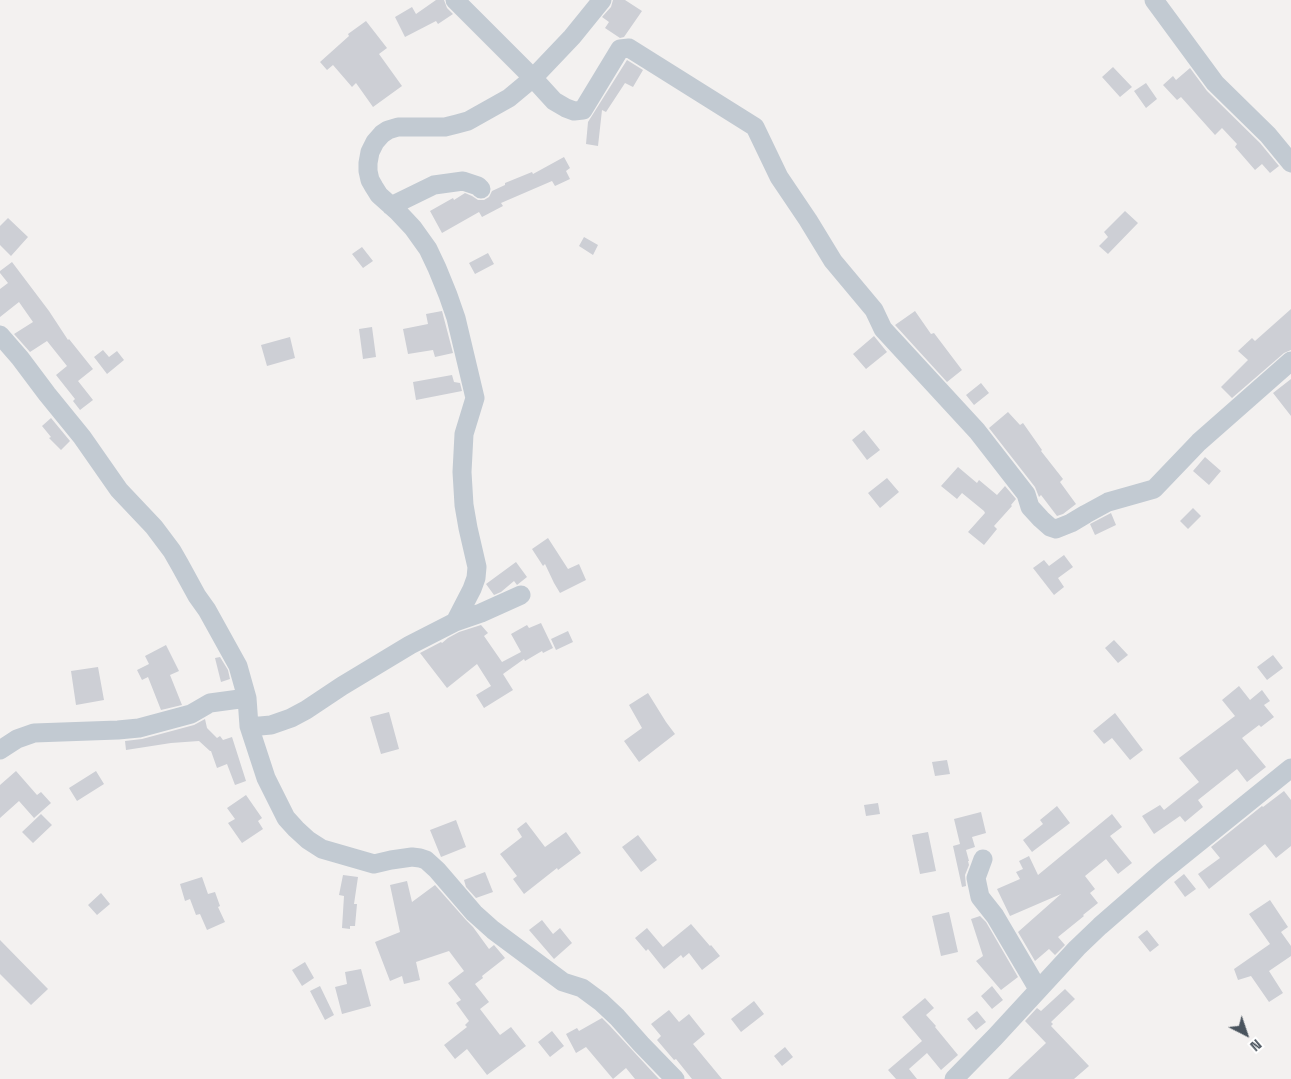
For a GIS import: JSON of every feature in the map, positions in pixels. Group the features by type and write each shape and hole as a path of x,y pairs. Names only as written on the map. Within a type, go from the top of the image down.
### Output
{"street":[{"path":"455,0 554,101 566,108 574,111 582,110 620,49 629,48 755,128 779,177 833,261 874,310 883,329 977,431 1026,494 1030,507 1041,519 1056,529 1071,524 1108,502 1154,489 1199,442 1291,361"},
{"path":"455,622 476,578 478,567 464,505 462,472 464,434 475,398 456,318 434,261 413,228 379,195 374,187 368,171 370,152 382,134 398,126 445,127 468,121 509,98 533,78 572,37 602,0"},
{"path":"1154,0 1215,83 1268,135 1291,163"},
{"path":"391,206 434,185 463,181 478,186 481,189"},
{"path":"0,335 82,437 119,490 154,527 172,551 238,666 247,698 249,726 266,778 286,818 308,840 322,849 374,864 412,857 426,860 474,913 493,930 563,982 582,988 601,1002 675,1079"},
{"path":"249,726 270,725 291,718 410,646 455,622 481,613 521,595"},
{"path":"0,750 26,735 34,733 138,728 191,714 210,703 247,698"},
{"path":"954,1079 1077,948 1118,909 1291,768"},
{"path":"983,859 976,878 980,897 995,916 1038,989"}],"building":[{"path":"436,0 444,0 447,8 453,14 438,24 436,21 405,37 395,17 412,7 416,14"},
{"path":"613,0 625,0 642,11 624,37 620,38 605,28 609,22 602,17 611,7"},
{"path":"366,21 387,48 379,54 402,86 373,107 356,83 352,87 333,65 327,70 320,62 349,36 348,34"},
{"path":"627,60 643,70 633,87 625,83 606,112 602,110 598,146 586,144 588,122"},
{"path":"1113,67 1132,87 1120,97 1102,77"},
{"path":"1190,68 1207,91 1260,143 1279,166 1270,173 1262,164 1255,170 1235,147 1237,144 1222,128 1215,135 1181,97 1177,100 1163,85 1173,76 1176,80"},
{"path":"1146,83 1157,99 1146,108 1134,91"},
{"path":"564,157 570,168 566,171 570,179 555,186 552,181 501,203 503,206 482,217 479,212 442,233 430,211 465,193 478,200 484,200 489,197 492,191 505,185 505,183 532,172 533,174"},
{"path":"1125,211 1138,223 1108,254 1099,246 1108,237 1104,232"},
{"path":"8,218 28,237 11,256 0,245 0,226"},
{"path":"584,237 598,245 593,255 579,246"},
{"path":"362,247 373,261 363,268 352,254"},
{"path":"488,253 494,264 475,274 469,263"},
{"path":"12,262 68,340 93,369 78,381 93,400 80,410 73,401 75,399 56,375 67,366 47,341 30,352 14,334 33,322 19,302 0,317 0,289 8,283 0,271"},
{"path":"1291,309 1291,350 1284,353 1232,398 1221,387 1248,360 1238,351 1252,338 1255,341"},
{"path":"442,311 453,353 435,357 433,350 408,354 403,329 428,324 426,314"},
{"path":"915,311 931,334 934,333 962,370 947,382 895,325"},
{"path":"372,327 376,357 363,359 359,329"},
{"path":"874,336 887,352 866,369 853,354"},
{"path":"290,337 295,358 267,366 261,345"},
{"path":"103,350 109,357 117,351 124,360 107,374 94,357"},
{"path":"452,375 454,382 460,383 462,391 416,400 413,382"},
{"path":"1291,379 1291,416 1273,393"},
{"path":"981,383 989,393 974,405 966,395"},
{"path":"1008,412 1020,425 1023,423 1041,451 1063,479 1060,482 1076,504 1063,514 1057,516 1041,495 1039,497 1035,487 989,428"},
{"path":"51,418 70,441 61,450 49,438 51,437 42,426"},
{"path":"864,430 880,450 867,460 852,440"},
{"path":"1205,457 1221,471 1209,485 1193,471"},
{"path":"958,467 977,483 979,480 997,495 1005,486 1016,499 994,526 997,529 984,545 968,532 985,513 984,511 962,493 957,499 941,486"},
{"path":"887,478 899,492 880,508 868,493"},
{"path":"1193,508 1201,516 1188,529 1180,521"},
{"path":"1111,513 1116,525 1095,535 1090,524"},
{"path":"548,538 568,569 579,564 586,580 560,593 545,564 543,566 532,549"},
{"path":"1064,555 1073,567 1058,578 1064,587 1054,595 1033,568 1044,560 1049,566"},
{"path":"516,562 527,577 517,585 514,581 501,592 494,595 486,584"},
{"path":"541,623 553,648 543,653 542,651 525,661 524,659 503,674 513,690 484,708 476,695 491,686 477,664 447,688 420,653 442,643 459,632 481,625 488,633 484,636 502,662 521,652 511,634 527,625 529,628"},
{"path":"568,631 573,642 556,650 551,639"},
{"path":"1114,640 1128,655 1118,663 1105,648"},
{"path":"166,645 179,671 170,675 182,705 161,710 148,677 142,680 137,670 149,664 145,656"},
{"path":"1273,655 1283,668 1267,680 1257,667"},
{"path":"220,657 228,670 230,679 221,682 215,658"},
{"path":"98,667 104,700 76,705 71,671"},
{"path":"1239,686 1250,700 1262,690 1270,701 1264,705 1274,717 1261,727 1259,725 1242,738 1266,767 1247,782 1237,769 1198,800 1203,807 1185,822 1180,816 1154,834 1142,816 1160,805 1164,810 1199,782 1179,758 1235,716 1222,700"},
{"path":"648,693 675,734 639,762 624,741 642,728 629,705"},
{"path":"389,712 399,749 381,754 370,717"},
{"path":"1115,713 1143,750 1130,760 1112,738 1104,744 1093,731"},
{"path":"205,719 207,728 217,738 220,736 223,740 232,737 246,781 235,785 227,764 217,768 211,751 199,741 126,750 125,741 142,739 194,725"},
{"path":"947,760 950,774 935,776 932,762"},
{"path":"16,771 37,795 41,792 51,803 34,818 19,801 0,818 0,785"},
{"path":"96,771 104,784 77,801 69,788"},
{"path":"1284,791 1291,800 1291,846 1276,858 1265,844 1209,889 1198,874 1220,858 1211,847"},
{"path":"246,795 262,818 258,821 263,829 242,843 228,823 235,819 227,808"},
{"path":"878,803 880,814 866,816 864,805"},
{"path":"1057,806 1070,823 1032,852 1023,840 1043,824 1040,820"},
{"path":"981,812 986,833 972,837 975,847 966,850 969,865 965,875 966,886 962,887 953,846 960,844 954,819"},
{"path":"41,814 52,825 33,843 22,832"},
{"path":"1112,814 1122,827 1110,836 1132,863 1118,874 1106,859 1085,876 1095,889 1090,893 1098,903 1058,937 1065,945 1055,955 1049,949 1035,961 1018,932 1061,894 1010,916 997,889 1020,879 1016,872 1023,869 1019,861 1029,856 1038,875"},
{"path":"456,820 466,847 441,857 430,830"},
{"path":"526,822 545,847 566,832 581,853 558,870 557,868 524,894 513,879 517,876 500,854 522,837 517,829"},
{"path":"928,832 936,871 920,874 912,835"},
{"path":"638,835 657,860 641,872 622,847"},
{"path":"485,872 493,892 476,898 466,887 464,880"},
{"path":"1184,874 1196,889 1185,897 1174,882"},
{"path":"343,875 358,877 354,904 357,904 355,926 350,926 350,929 342,928 344,896 339,895"},
{"path":"202,877 208,894 215,892 220,906 218,907 225,922 207,930 200,914 196,915 190,899 185,901 180,884"},
{"path":"407,881 412,902 435,885 473,927 489,949 494,945 505,958 475,984 489,1002 480,1009 500,1035 511,1027 526,1046 487,1075 467,1049 455,1059 444,1045 467,1027 465,1025 469,1021 456,1003 461,1000 448,983 464,971 449,951 416,962 420,980 404,984 402,976 390,981 375,942 400,932 390,885"},
{"path":"101,893 110,904 97,915 88,905"},
{"path":"1270,900 1288,927 1281,932 1291,946 1291,956 1269,971 1283,993 1269,1002 1251,976 1238,980 1234,969 1270,944 1249,914"},
{"path":"949,912 958,952 941,956 932,916"},
{"path":"980,916 986,922 1018,977 1001,990 976,961 983,956 971,919"},
{"path":"542,920 553,934 560,928 572,943 554,959 529,930"},
{"path":"691,924 720,956 702,970 689,953 683,958 681,955 664,969 648,949 646,951 635,938 647,928 663,947"},
{"path":"1147,930 1159,945 1150,952 1138,937"},
{"path":"0,940 48,989 31,1005 0,974"},
{"path":"305,962 314,978 302,986 292,970"},
{"path":"361,969 371,1006 342,1014 335,987 347,984 345,972"},
{"path":"320,986 334,1015 325,1020 310,991"},
{"path":"992,986 1003,1000 992,1009 981,996"},
{"path":"1065,989 1075,999 1051,1022 1053,1024 1051,1026 1089,1066 1074,1079 1008,1079 1046,1043 1025,1021 1037,1008 1041,1011"},
{"path":"925,998 934,1008 926,1015 958,1055 941,1070 927,1053 909,1069 917,1079 896,1079 888,1070 922,1041 902,1017"},
{"path":"754,1001 764,1014 741,1032 731,1019"},
{"path":"669,1010 679,1022 689,1014 705,1034 693,1044 722,1079 692,1079 657,1040 661,1036 651,1024"},
{"path":"977,1011 986,1022 976,1030 967,1019"},
{"path":"602,1018 659,1079 635,1079 626,1068 613,1079 586,1047 576,1053 566,1034 577,1028 579,1031"},
{"path":"552,1031 564,1046 550,1057 538,1042"},
{"path":"785,1047 793,1057 782,1066 774,1056"}]}
